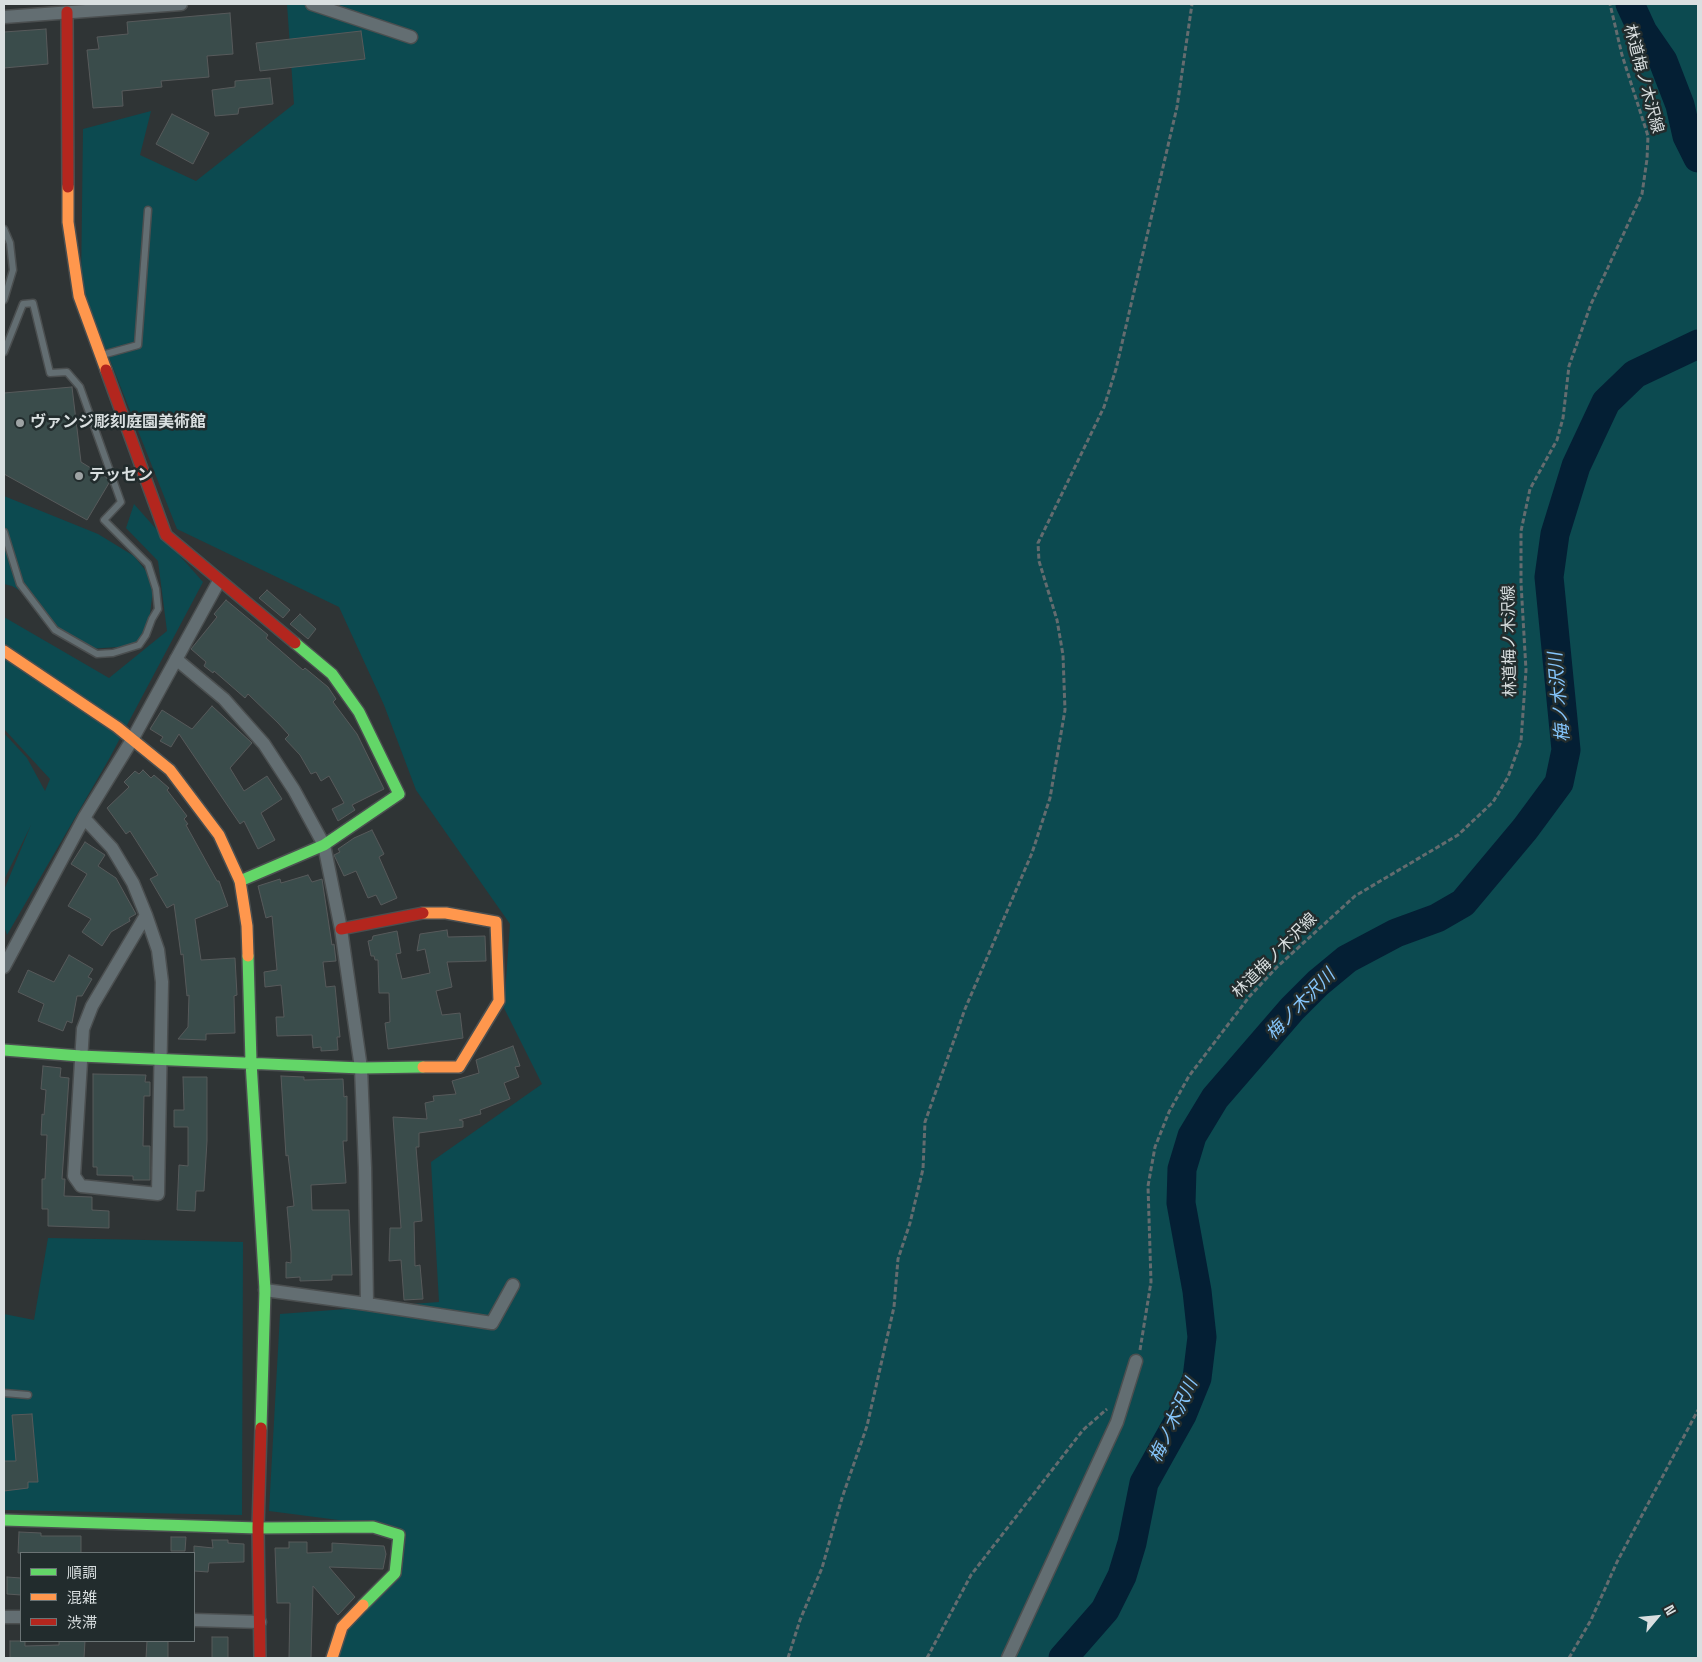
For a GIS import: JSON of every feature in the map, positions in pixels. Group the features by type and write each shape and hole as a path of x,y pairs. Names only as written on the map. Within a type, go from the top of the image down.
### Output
{"street":[{"path":"4,17 181,4"},
{"path":"312,4 411,36"},
{"path":"67,12 68,222 79,296 166,535 219,581 299,644 332,674 359,712 399,794 324,845 240,881"},
{"path":"4,967 84,818 132,740 219,581"},
{"path":"4,651 117,727 170,770 219,835 240,881 247,926 251,1062 265,1290 258,1528 260,1658"},
{"path":"176,660 224,699 264,744 294,790 324,845 341,929 361,1068 367,1304"},
{"path":"84,818 112,848 133,883 146,915 158,950 162,982 158,1194 81,1186 74,1176 83,1029 92,1006 146,915"},
{"path":"4,1050 80,1056 361,1068 459,1067 499,1001 496,922 446,913 416,913 341,929"},
{"path":"265,1290 492,1323 513,1285"},
{"path":"1008,1658 1113,1430 1136,1361"},
{"path":"4,1520 258,1528 373,1527 399,1535 395,1573 342,1627 332,1658"},
{"path":"4,1616 20,1617"},
{"path":"195,1620 260,1622"}],"lane":[{"path":"101,356 138,345 148,210"},
{"path":"4,229 10,243 13,270 4,300"},
{"path":"4,352 23,304 33,303 50,373 67,372 80,387 121,502 104,520 148,564 156,589 158,609 146,635 139,644 113,653 97,654 55,630 20,584 4,532"},
{"path":"4,1393 28,1395"}],"path":[{"path":"788,1658 800,1620 822,1568 842,1498 867,1426 894,1307 898,1259 910,1223 923,1169 925,1122 965,1009 1032,853 1050,798 1065,710 1063,655 1057,620 1039,561 1038,543 1104,408 1116,369 1177,107 1192,4"},
{"name":"林道梅ノ木沢線","path":"1136,1361 1143,1341 1151,1282 1148,1186 1155,1147 1169,1112 1189,1076 1249,997 1277,967 1355,896 1458,835 1494,802 1508,777 1521,741 1526,670 1521,531 1530,489 1557,440 1569,366 1591,304 1642,194 1646,168 1648,136 1622,55 1610,4"},
{"path":"927,1658 971,1576 1083,1430 1127,1390"},
{"path":"1569,1658 1591,1620 1630,1537 1698,1410"}],"shaded area":[{"path":"287,4 1698,4 1698,1658 339,1658 339,1623 395,1573 400,1528 269,1511 280,1314 439,1302 431,1162 542,1084 504,1008 510,924 416,790 384,705 339,607 177,529 81,287 83,129 151,111 140,155 196,181 294,104"},
{"path":"4,496 98,534 134,556 154,581 148,630 133,646 88,649 40,618 29,596 12,586 4,584"},
{"path":"134,504 203,582 109,759 7,935 4,926 4,890 31,825 4,880 4,733 27,758 45,791 50,779 4,729 4,617 109,678 167,631 158,561 126,528"},
{"path":"48,1238 243,1242 242,1515 4,1510 4,1314 34,1320"}],"building":[{"path":"230,13 233,54 207,56 209,77 161,81 162,87 122,91 123,106 93,108 87,50 99,49 97,37 128,34 127,22"},
{"path":"46,29 48,64 4,68 4,32"},
{"path":"361,31 365,59 260,71 256,43"},
{"path":"270,78 273,104 239,108 238,114 215,116 212,90 235,87 235,81"},
{"path":"172,114 209,133 193,164 156,144"},
{"path":"72,387 81,462 107,478 109,483 87,520 4,474 4,393"},
{"path":"267,590 290,610 283,618 259,598"},
{"path":"226,600 268,635 266,638 303,670 305,668 328,687 336,699 333,702 357,734 384,789 352,805 355,810 338,821 332,809 344,803 329,776 321,781 316,772 311,774 300,755 285,739 289,735 278,723 248,694 245,698 214,671 213,673 204,666 206,662 191,649 217,617 214,614"},
{"path":"300,614 316,629 308,639 290,624"},
{"path":"212,706 252,743 230,768 244,791 267,776 282,799 261,813 275,840 258,849 244,821 240,824 179,734 171,747 160,741 163,737 150,729 162,710 192,729"},
{"path":"143,770 151,778 154,775 169,788 167,790 187,816 184,819 188,824 186,825 217,881 219,881 228,906 195,919 201,960 235,958 237,995 234,996 235,1033 206,1034 206,1040 178,1039 188,1027 189,995 187,996 183,954 181,955 174,904 167,908 150,879 158,875 130,831 126,834 107,808 129,787 124,782 135,771 139,774"},
{"path":"372,830 384,854 379,857 397,898 381,905 376,895 368,898 356,871 344,876 334,855 340,852 338,849 354,838"},
{"path":"85,842 105,855 98,866 116,878 136,914 129,918 130,921 111,932 102,946 82,932 91,919 68,906 87,874 71,864"},
{"path":"308,875 312,882 322,879 332,945 334,944 336,961 323,962 326,987 335,986 340,1037 337,1037 338,1050 321,1051 321,1047 313,1048 312,1035 277,1036 276,1017 284,1017 281,985 265,987 264,972 277,970 272,916 266,918 258,886 280,879 281,883"},
{"path":"447,930 448,937 485,936 486,961 447,962 452,987 436,991 442,1015 460,1013 463,1038 388,1049 385,1023 390,1022 389,993 379,993 378,960 371,956 368,941 372,940 373,936 397,931 401,953 396,954 402,979 430,973 425,949 417,951 420,934"},
{"path":"69,955 93,969 88,977 92,979 82,996 77,996 72,1023 67,1021 63,1031 38,1021 44,1004 18,992 28,970 54,982"},
{"path":"513,1046 520,1066 515,1067 519,1077 504,1083 510,1099 480,1110 481,1114 459,1120 463,1121 463,1127 419,1133 419,1147 416,1147 422,1221 414,1222 415,1266 420,1265 423,1299 404,1300 401,1260 389,1261 390,1228 401,1228 393,1117 427,1119 425,1103 434,1101 433,1096 456,1094 452,1081 479,1073 476,1060"},
{"path":"43,1066 61,1068 60,1077 69,1078 62,1179 65,1179 64,1196 92,1197 92,1210 109,1211 109,1228 48,1226 48,1209 42,1209 42,1179 45,1179 47,1135 41,1135 46,1090 41,1089"},
{"path":"93,1074 146,1075 145,1082 150,1082 150,1096 144,1096 143,1146 150,1146 150,1180 133,1180 133,1176 97,1175 97,1167 93,1167"},
{"path":"281,1076 304,1077 304,1080 343,1079 344,1097 347,1096 347,1141 343,1141 346,1183 311,1185 312,1210 349,1210 352,1275 332,1275 332,1280 300,1281 300,1277 286,1278 286,1262 291,1263 287,1207 294,1206 288,1155 286,1156"},
{"path":"183,1077 207,1077 207,1141 204,1191 196,1191 195,1211 177,1210 179,1165 188,1166 188,1127 174,1127 174,1110 184,1110"},
{"path":"32,1414 38,1482 28,1482 28,1488 4,1491 4,1461 16,1461 12,1415"},
{"path":"19,1532 41,1533 41,1536 81,1536 81,1552 18,1553"},
{"path":"171,1537 186,1537 185,1551 171,1551"},
{"path":"212,1540 228,1540 228,1543 244,1544 244,1562 209,1563 208,1572 195,1571 194,1546 213,1548"},
{"path":"289,1542 307,1542 307,1553 332,1552 332,1543 384,1546 386,1554 383,1569 329,1567 355,1597 338,1615 313,1586 311,1658 289,1658 290,1603 277,1603 275,1548 289,1548"},
{"path":"7,1577 20,1578 20,1595 7,1594"},
{"path":"212,1637 228,1637 228,1658 212,1658"},
{"path":"10,1641 25,1642 25,1646 59,1645 59,1642 85,1642 84,1658 10,1658"},
{"path":"147,1642 168,1642 168,1658 146,1658"}],"waterway":[{"name":"梅ノ木沢川","path":"1630,4 1643,32 1663,61 1680,105 1687,136 1698,158"},
{"name":"梅ノ木沢川","path":"1063,1658 1105,1610 1122,1576 1132,1543 1144,1483 1182,1415 1197,1378 1202,1337 1197,1291 1181,1203 1182,1169 1192,1136 1215,1098 1292,1009 1318,983 1347,959 1396,933 1437,918 1463,903 1525,829 1559,783 1566,750 1549,577 1555,534 1576,466 1606,402 1635,374 1698,344"}],"traffic: fast":[{"path":"240,881 324,845 399,794 359,712 332,674 295,643"},
{"path":"248,956 251,1062 265,1290 261,1428"},
{"path":"4,1050 80,1056 361,1068 423,1067"},
{"path":"4,1520 258,1528 373,1527 399,1535 395,1573 363,1605"}],"traffic: slow":[{"path":"68,187 68,222 79,296 106,370"},
{"path":"4,651 117,727 170,770 219,835 240,881 247,926 248,956"},
{"path":"423,913 446,913 496,922 499,1001 459,1067 423,1067"},
{"path":"332,1658 342,1627 363,1605"}],"traffic: jam":[{"path":"67,12 68,187"},
{"path":"106,370 166,535 295,643"},
{"path":"341,929 423,913"},
{"path":"260,1658 258,1528 261,1428"}],"place":[{"name":"ヴァンジ彫刻庭園美術館","path":"20,423"},
{"name":"テッセン","path":"79,476"}]}
